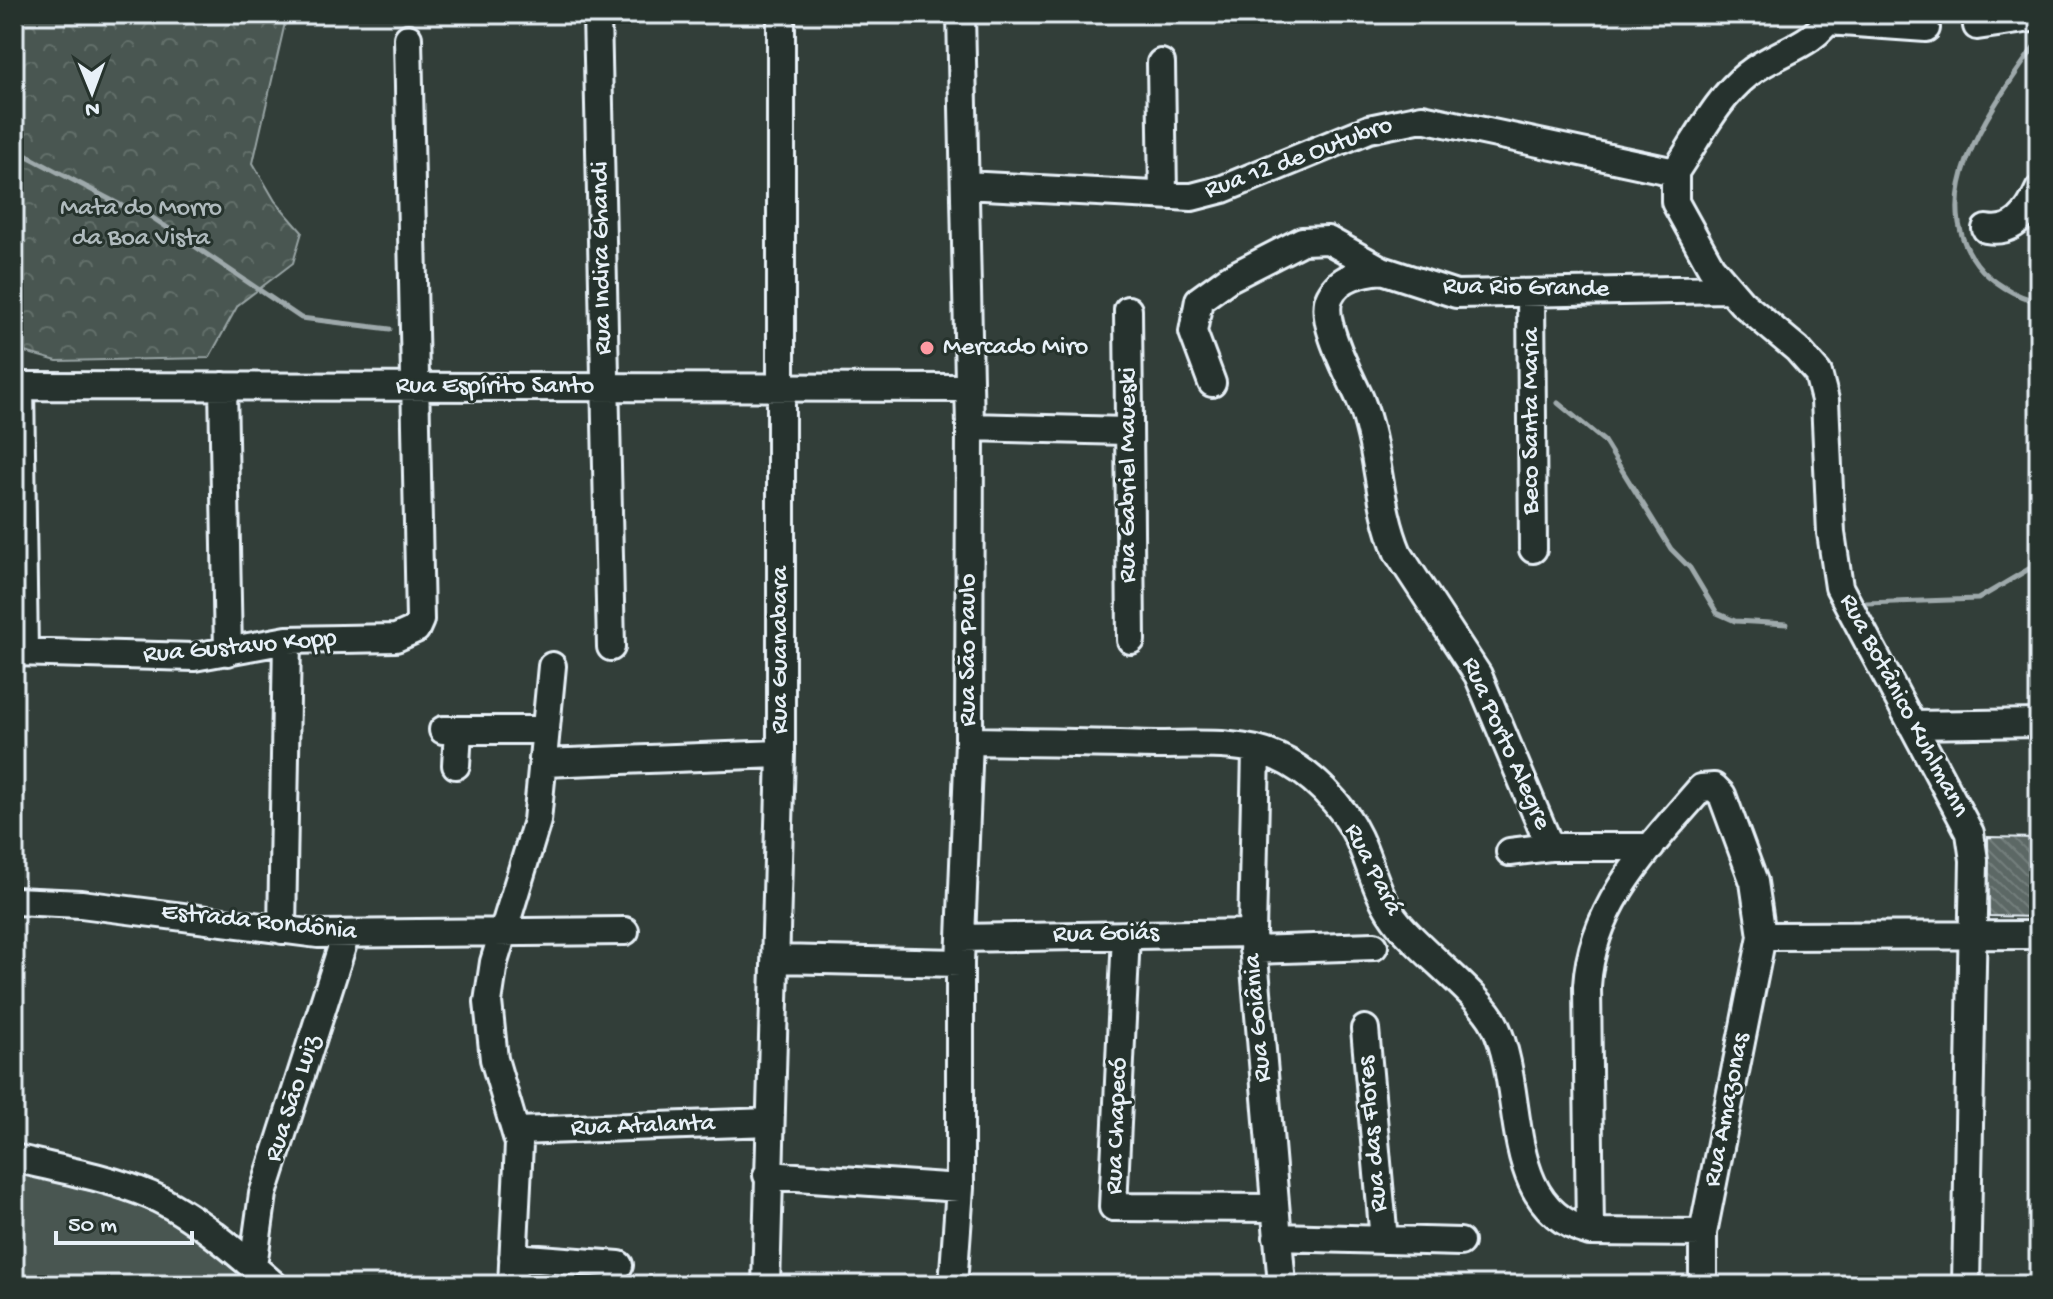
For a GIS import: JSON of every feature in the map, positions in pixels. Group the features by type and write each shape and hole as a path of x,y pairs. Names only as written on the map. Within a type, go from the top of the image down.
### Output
{"street":[{"name":"Rua Indira Ghandi","path":"597,14 611,647"},
{"name":"Rua Guanabara","path":"766,1285 781,754 781,14"},
{"name":"Rua São Paulo","path":"953,1285 960,1188 960,951 969,741 970,427 961,14"},
{"path":"1977,26 2039,17"},
{"path":"1675,172 1735,86 1762,65 1811,37 1830,18 1926,28"},
{"path":"408,38 415,387"},
{"path":"1161,63 1163,195"},
{"name":"Rua 12 de Outubro","path":"965,185 1205,195 1369,129 1422,118 1450,121 1675,172"},
{"name":"Rua Botânico Kuhlmann","path":"1675,172 1675,202 1682,219 1728,289 1797,349 1818,373 1825,400 1831,533 1839,587 1970,833 1974,860 1966,1285"},
{"path":"1986,229 2007,230 2025,213 2039,190"},
{"name":"Rua Rio Grande","path":"1212,383 1193,332 1199,300 1211,289 1302,241 1316,238 1342,246 1382,270 1456,294 1728,289"},
{"name":"Rua Porto Alegre","path":"1382,270 1349,278 1330,296 1327,308 1334,339 1373,436 1390,534 1409,572 1445,619 1478,675 1550,847 1651,847"},
{"name":"Beco Santa Maria","path":"1531,293 1533,549"},
{"name":"Rua Gabriel Maueski","path":"1128,310 1131,640"},
{"name":"Rua Espírito Santo","path":"19,652 20,386 969,388"},
{"path":"223,386 228,652"},
{"name":"Rua Gustavo Kopp","path":"19,652 158,659 228,652 287,640 396,638 416,629 420,620 415,387"},
{"path":"970,427 1127,431"},
{"path":"282,930 287,640"},
{"path":"512,1285 517,1131 500,1082 489,1030 490,981 533,843 552,666"},
{"path":"1912,725 2039,723"},
{"path":"456,765 450,730 546,730"},
{"name":"Rua Pará","path":"969,741 1189,745 1256,751 1277,757 1300,771 1334,802 1358,838 1373,881 1397,922 1494,1022 1508,1067 1531,1182 1557,1216 1574,1228 1590,1232 1703,1233"},
{"name":"Rua Goiânia","path":"1256,751 1252,942 1282,1285"},
{"path":"543,763 781,754"},
{"name":"Rua Amazonas","path":"1651,847 1701,788 1714,787 1722,795 1754,882 1762,936 1703,1233 1703,1285"},
{"path":"1510,852 1550,847"},
{"path":"1590,1232 1588,967 1599,925 1612,900 1651,847"},
{"name":"Estrada Rondônia","path":"14,901 81,904 282,930 346,934 625,931"},
{"name":"Rua São Luiz","path":"264,1279 263,1194 346,934"},
{"name":"Rua Goiás","path":"776,959 960,951 1126,935 1374,946"},
{"name":"Rua Chapecó","path":"1126,935 1113,1207 1275,1208"},
{"path":"1762,936 2039,935"},
{"name":"Rua das Flores","path":"1365,1029 1384,1240"},
{"name":"Rua Atalanta","path":"517,1131 770,1122"},
{"path":"14,1158 111,1181 153,1196 264,1279"},
{"path":"767,1175 960,1188"},
{"path":"1277,1237 1460,1242"},
{"path":"513,1257 619,1265"}],"green space":[{"name":"Mata do Morro da Boa Vista","path":"14,14 287,14 253,163 275,201 302,232 293,263 238,305 209,358 57,361 14,349"},
{"path":"14,1171 114,1197 165,1217 257,1285 14,1285"}],"building":[{"path":"1988,837 2039,838 2039,917 1989,916"}],"waterway":[{"path":"2039,40 2004,90 1972,148 1962,178 1958,207 1962,236 1982,270 2013,293 2039,301"},
{"path":"14,149 128,209 150,216 301,318 390,329"},
{"path":"1558,403 1604,441 1671,549 1690,568 1717,613 1735,621 1787,624"},
{"path":"1866,603 1978,599 2039,563"}],"place":[{"name":"Mercado Miro","path":"927,348"}]}
